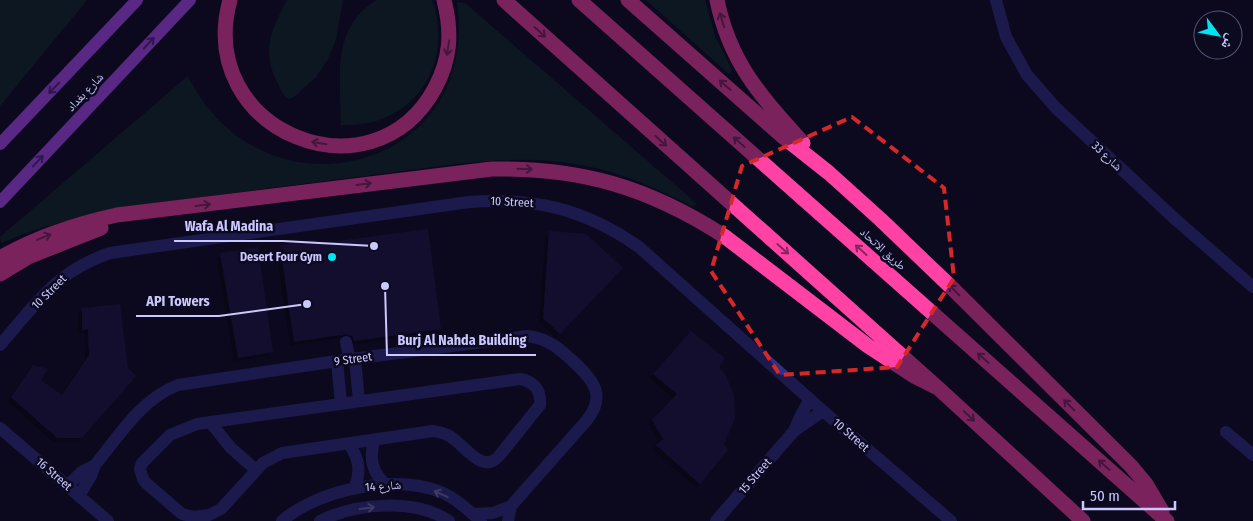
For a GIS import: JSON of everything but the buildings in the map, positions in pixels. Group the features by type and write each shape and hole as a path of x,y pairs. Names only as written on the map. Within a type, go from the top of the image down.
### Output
{"highway":[{"path":"230,0 225,28 228,60 232,75 246,98 263,118 293,136 309,142 344,145 373,140 399,128 422,109 439,80 449,48 450,32 444,0"},
{"path":"504,0 938,388 1083,521"},
{"name":"طريق الاتحاد","path":"579,0 1168,521"},
{"path":"628,0 781,135 829,173 951,287 1131,466 1150,490 1168,521"},
{"path":"717,0 730,43 746,75 768,104 829,173"},
{"path":"0,258 25,244 70,227 117,215 492,169 550,170 607,181 656,198 702,222 724,236 890,362 938,388"},
{"path":"0,274 28,257 83,234 165,210"}],"main road":[{"name":"شارع بغداد","path":"0,144 138,0"},
{"name":"شارع بغداد","path":"0,202 190,0"}],"street":[{"name":"شارع 33","path":"996,0 1006,37 1027,75 1056,108 1175,219 1253,287"},
{"name":"10 Street","path":"0,346 51,286 64,275 86,262 110,253 469,202 505,200 559,207 609,227 652,259 823,411 951,521"},
{"name":"9 Street","path":"95,465 148,402 167,389 189,383 337,361 350,350 517,337 539,338 559,348 591,378 595,387 596,404 587,420 511,506"},
{"path":"350,350 359,401"},
{"path":"337,361 341,404"},
{"path":"520,379 529,381 537,387 541,395 540,405 495,461 489,463 483,463 478,460 452,437 440,432 426,431 282,453 272,457 256,470 221,509 209,515 195,517 182,514 143,479 140,469 142,463 170,434 183,428 210,422 359,401 520,379"},
{"path":"794,431 800,415 810,399"},
{"path":"794,431 823,411"},
{"path":"210,422 231,448 256,470"},
{"name":"16 Street","path":"0,428 108,521"},
{"name":"15 Street","path":"716,521 794,431"},
{"path":"1226,432 1253,455"},
{"path":"374,440 371,452 372,463 379,479 386,485"},
{"path":"349,444 359,464 359,473 354,489"},
{"path":"68,486 83,471 95,465"},
{"path":"79,496 95,465"},
{"name":"شارع 14","path":"282,521 300,507 315,499 354,489 402,484 423,486 442,493 477,518"},
{"name":"شارع 14","path":"320,521 342,512 398,506 423,509 449,521"},
{"path":"477,518 511,506"},
{"path":"508,521 511,506"}],"highlighted area":[{"path":"852,117 944,188 954,278 897,367 780,375 711,271 742,166"}],"green space":[{"path":"0,0 87,0 0,106"},
{"path":"287,0 343,0 336,39 328,59 316,77 294,97 289,99 282,93 273,72 269,51 276,21"},
{"path":"377,0 432,0 437,17 438,35 437,52 433,68 415,97 402,108 370,123 341,125 340,73 341,56 345,40 352,25 362,12"},
{"path":"646,0 705,0 715,36 732,70 729,74"},
{"path":"457,2 465,3 696,203 694,207 641,183 600,169 554,161 505,160 456,164 140,206 56,224 28,232 1,243 0,237 188,76 222,123 264,152 312,164 359,159 402,140 436,107 456,60"}],"place":[{"name":"Wafa Al Madina","path":"374,246"},
{"name":"Desert Four Gym","path":"332,257"},
{"name":"Burj Al Nahda Building","path":"385,286"},
{"name":"API Towers","path":"307,304"}]}
